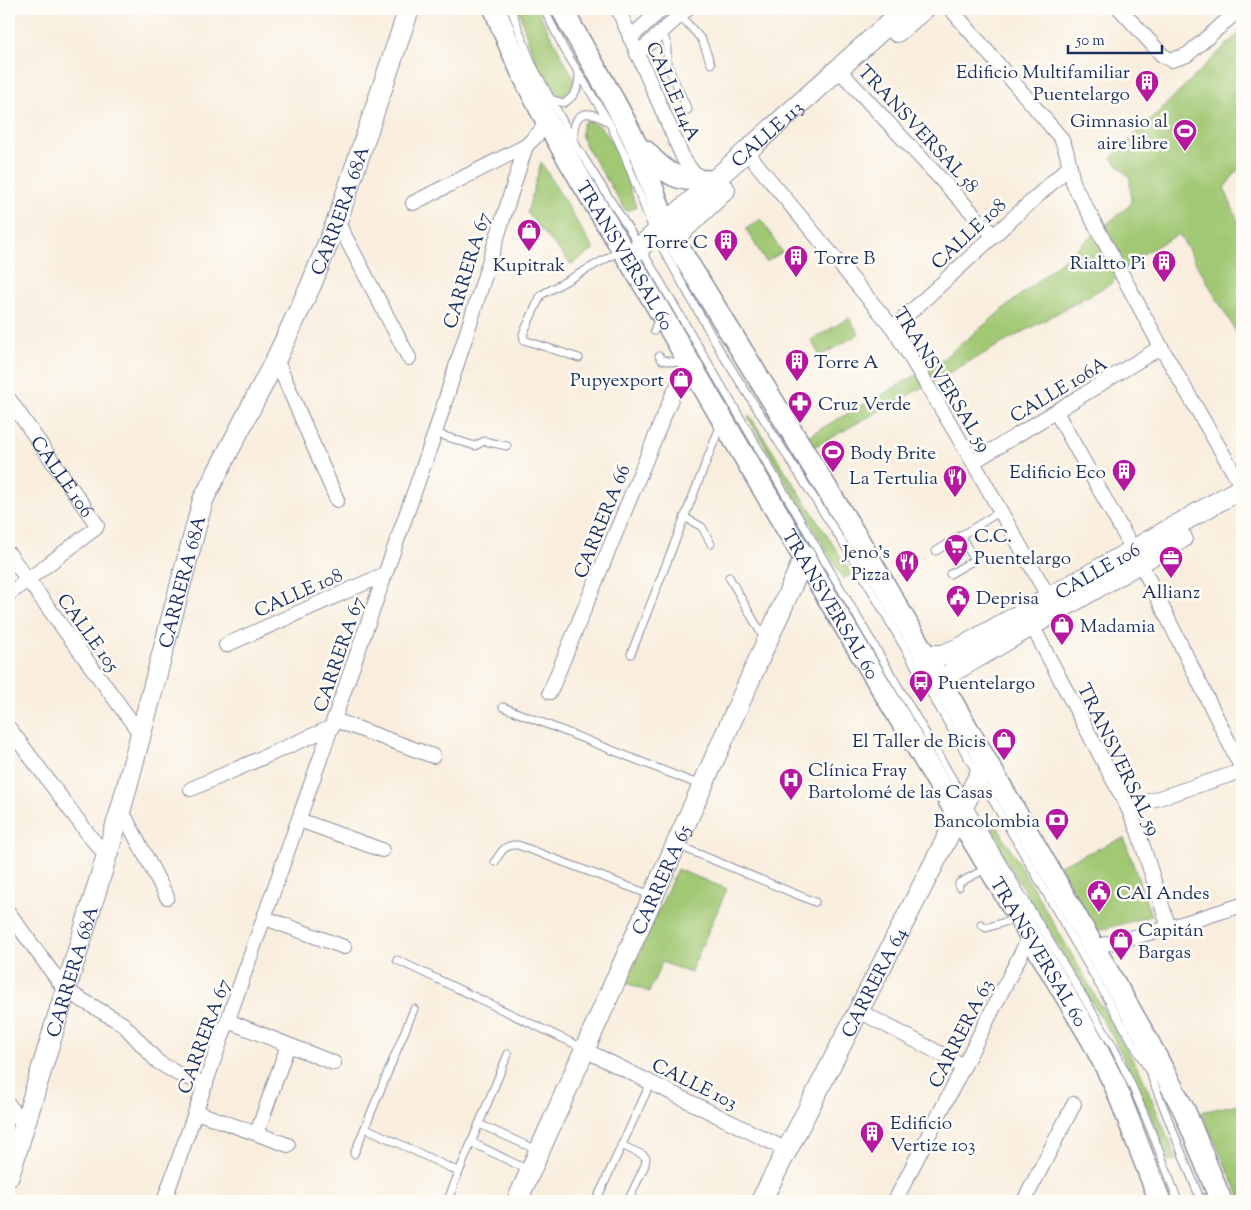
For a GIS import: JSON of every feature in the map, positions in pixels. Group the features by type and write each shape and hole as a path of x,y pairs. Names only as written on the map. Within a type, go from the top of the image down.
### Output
{"main road":[{"name":"TRANSVERSAL 60","path":"495,9 520,70 545,120 648,242 859,541 943,688 982,769 1094,948 1185,1112 1221,1201"},
{"name":"TRANSVERSAL 60","path":"562,9 634,139 650,177 648,242 657,321 692,366 805,556 962,808 989,867 1092,1040 1115,1086 1163,1200"},
{"path":"634,139 668,174 689,180 710,181"}],"street":[{"name":"CARRERA 68A","path":"9,1176 121,809 203,500 276,359 311,285 337,221 410,9"},
{"name":"CALLE 114A","path":"618,9 687,166 710,181"},
{"path":"630,38 662,9"},
{"name":"CALLE 113","path":"648,242 754,161 905,9"},
{"name":"CALLE 113","path":"648,242 710,181 924,9"},
{"path":"950,9 1060,137 1075,187 1161,347 1242,487"},
{"path":"1120,9 1162,55 1176,60 1187,54 1240,9"},
{"path":"637,54 684,12"},
{"name":"TRANSVERSAL 58","path":"842,74 993,235"},
{"name":"CARRERA 67","path":"164,1201 333,724 379,606 385,574 435,433 526,146 541,131 545,120"},
{"path":"413,203 526,146"},
{"name":"TRANSVERSAL 59","path":"754,161 893,328 974,462 1052,605"},
{"name":"CALLE 108","path":"893,328 1070,166"},
{"path":"337,221 410,358"},
{"name":"CALLE 106A","path":"974,462 1161,347"},
{"path":"276,359 336,500"},
{"name":"CARRERA 66","path":"550,692 677,385 692,366"},
{"name":"CALLE 106","path":"9,398 95,522 96,528 28,580"},
{"path":"1056,412 1137,555 1242,770 1128,808"},
{"name":"CALLE 106","path":"924,655 936,656 952,652 1028,618 1137,555 1242,487"},
{"name":"CALLE 106","path":"1137,555 1242,503"},
{"name":"CALLE 105","path":"9,554 140,732"},
{"name":"CARRERA 65","path":"517,1201 585,1050 614,991 654,896 676,854 703,786 805,556"},
{"name":"CALLE 108","path":"226,645 385,574"},
{"path":"9,594 28,580"},
{"name":"TRANSVERSAL 59","path":"1028,618 1128,808 1138,831 1170,928"},
{"name":"CALLE 106","path":"943,688 952,672 1028,618"},
{"path":"191,789 333,724 433,756"},
{"path":"9,728 106,856"},
{"name":"CARRERA 64","path":"761,1201 982,769"},
{"path":"121,809 167,897"},
{"path":"300,820 382,850"},
{"path":"1094,948 1170,928 1242,906"},
{"path":"9,913 65,990 123,1024 158,1062 178,1074 206,1084"},
{"path":"265,918 344,947"},
{"name":"CARRERA 63","path":"895,1201 1030,936"},
{"path":"859,1011 964,1066"},
{"path":"228,1021 334,1063"},
{"path":"257,1133 288,1045"},
{"name":"CALLE 103","path":"585,1050 787,1150"},
{"path":"1024,1201 1074,1104"},
{"path":"9,1105 24,1127"},
{"path":"196,1112 288,1145"}],"lane":[{"path":"511,9 532,64 549,99 574,142 648,242 722,354 855,562 982,769 1149,1071 1201,1201"},
{"path":"544,9 579,73 610,124 623,151 648,242 962,808 1113,1046 1157,1144 1163,1200"},
{"path":"684,12 702,40 711,64"},
{"path":"662,31 667,44 668,68 688,110"},
{"path":"549,99 564,103 571,99 577,92 579,73"},
{"path":"574,142 574,124 584,114 597,115 610,124"},
{"path":"578,358 524,340 523,334 538,298 543,292 648,242"},
{"path":"659,356 662,360 692,366"},
{"path":"631,654 722,419"},
{"path":"435,433 475,446 484,441 507,446"},
{"path":"936,551 1001,511"},
{"path":"684,517 702,528 711,544"},
{"path":"950,574 974,560 961,535"},
{"path":"729,577 766,643"},
{"path":"503,707 703,786"},
{"path":"495,862 502,850 510,845 518,845 654,896"},
{"path":"676,854 815,902"},
{"path":"959,887 959,883 989,867"},
{"path":"980,924 986,928 1020,918"},
{"path":"397,960 585,1050"},
{"path":"354,1154 414,1009"},
{"path":"449,1196 508,1054"},
{"path":"596,1201 652,1082"},
{"path":"479,1124 540,1151"},
{"path":"366,1128 459,1172"},
{"path":"471,1142 531,1171"},
{"path":"621,1145 646,1158 628,1201"}],"green space":[{"path":"519,9 537,9 574,79 572,90 567,98 557,95 549,87 542,75 535,61"},
{"path":"1242,30 1242,164 1224,188 1242,230 1242,342 1179,234 1135,258 1112,283 814,447 806,437 938,363 1131,204 1130,178 1111,158"},
{"path":"590,121 599,126 613,145 636,207 626,211 584,143 582,128 584,122"},
{"path":"541,162 594,250 571,264 527,213"},
{"path":"761,219 782,252 766,262 746,229"},
{"path":"849,318 859,334 820,356 811,340"},
{"path":"750,416 852,574 843,579 748,417"},
{"path":"997,826 1142,1076 1177,1159 1169,1162 1152,1118 1115,1041 988,831"},
{"path":"1124,838 1151,916 1096,931 1059,865"},
{"path":"677,869 727,889 690,973 662,962 649,992 626,983"},
{"path":"1242,1103 1242,1201 1201,1112"}],"place":[{"name":"Edificio Multifamiliar Puentelargo","path":"1147,103"},
{"name":"Gimnasio al aire libre","path":"1185,152"},
{"name":"Kupitrak","path":"529,252"},
{"name":"Torre C","path":"726,262"},
{"name":"Torre B","path":"796,278"},
{"name":"Rialtto Pi","path":"1164,283"},
{"name":"Torre A","path":"797,382"},
{"name":"Pupyexport","path":"681,400"},
{"name":"Cruz Verde","path":"800,424"},
{"name":"Body Brite","path":"833,473"},
{"name":"Edificio Eco","path":"1124,492"},
{"name":"La Tertulia","path":"955,498"},
{"name":"C.C. Puentelargo","path":"956,567"},
{"name":"Allianz","path":"1171,579"},
{"name":"Jeno's Pizza","path":"907,583"},
{"name":"Deprisa","path":"958,618"},
{"name":"Madamia","path":"1062,646"},
{"name":"Puentelargo","path":"921,703"},
{"name":"El Taller de Bicis","path":"1004,761"},
{"name":"Clínica Fray Bartolomé de las Casas","path":"791,801"},
{"name":"Bancolombia","path":"1057,841"},
{"name":"CAI Andes","path":"1099,913"},
{"name":"Capitán Bargas","path":"1121,961"},
{"name":"Edificio Vertize 103","path":"872,1154"}]}
